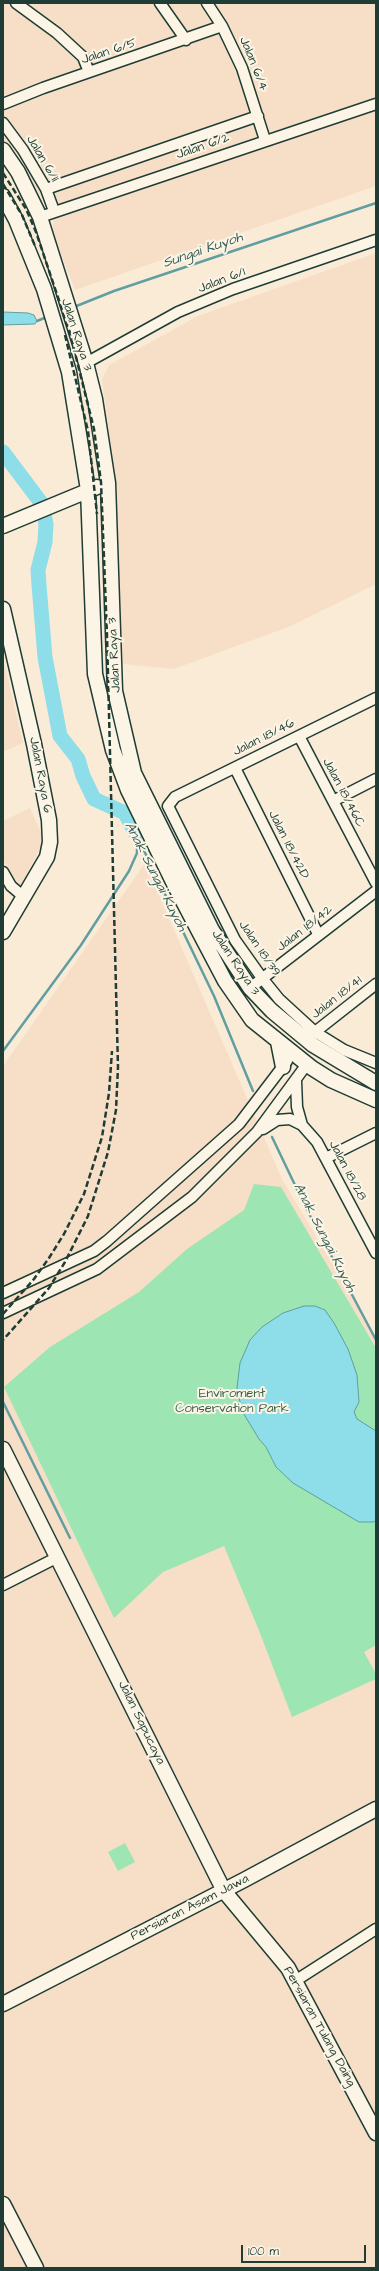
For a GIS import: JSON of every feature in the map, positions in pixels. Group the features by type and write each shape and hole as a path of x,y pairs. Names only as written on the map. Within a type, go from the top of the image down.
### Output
{"street":[{"path":"16,3 57,33 83,57 89,72"},
{"path":"160,3 186,40"},
{"name":"Jalan 6/4","path":"207,3 222,26 242,68 265,140"},
{"name":"Jalan 6/5","path":"3,104 89,72 186,40 222,26"},
{"name":"Jalan 6/2","path":"40,217 265,140 376,104"},
{"path":"46,189 258,116"},
{"name":"Jalan 6/11","path":"3,123 23,150 46,189 54,211"},
{"name":"Jalan Raya 3","path":"3,150 21,178 40,217 60,285 86,363 95,399 108,483 115,691 128,756 139,784 212,930 250,988 272,1011 314,1045 376,1083"},
{"path":"3,195 18,215 28,221 40,217"},
{"name":"Jalan Raya 3","path":"3,195 16,220 44,289 68,372 88,490 91,527 95,674 113,750 128,790 225,981 252,1020 278,1042 304,1059"},
{"name":"Jalan 6/1","path":"86,363 185,309 233,289 376,240"},
{"path":"3,526 65,499 108,483"},
{"path":"65,499 76,500 82,506 91,527"},
{"name":"Jalan Raya 6","path":"3,609 31,731 49,820 50,842 47,857 3,932"},
{"name":"Jalan 18/46","path":"168,806 175,797 376,698"},
{"name":"Jalan 18/46C","path":"299,736 376,883"},
{"name":"Jalan 18/42D","path":"235,768 318,934"},
{"path":"333,801 376,779"},
{"name":"Jalan 18/39","path":"168,806 235,940 262,978 279,999 315,1032 344,1050 376,1063"},
{"path":"3,872 11,886 24,897"},
{"name":"Jalan 18/42","path":"250,988 318,934 376,891"},
{"path":"241,976 256,1004 304,1059 331,1080 376,1100"},
{"name":"Jalan 18/41","path":"315,1032 376,984"},
{"path":"278,1042 283,1066"},
{"path":"3,1293 94,1251 107,1241 239,1124 283,1066 316,1055 376,1083"},
{"path":"3,1313 97,1269 192,1197 257,1132 296,1081 304,1059"},
{"name":"Jalan 18/28","path":"296,1081 297,1107 302,1125 317,1142 376,1253"},
{"path":"257,1132 277,1120 290,1119 302,1125"},
{"path":"326,1158 376,1132"},
{"name":"Jalan Sapucaya","path":"3,1449 224,1891"},
{"path":"3,1585 58,1557"},
{"name":"Persiaran Asam Jawa","path":"3,2004 224,1891 376,1809"},
{"path":"244,1880 239,1900 244,1914"},
{"name":"Persiaran Tulang Daing","path":"224,1891 237,1909 244,1914 295,1981 376,2133"},
{"path":"295,1981 376,1929"},
{"path":"3,2204 36,2268"}],"shaded area":[{"path":"3,3 376,3 376,186 75,290 52,232 54,218 32,182 3,144"},
{"path":"376,253 376,584 291,626 174,669 123,664 115,478 102,379 109,365 198,316"},
{"path":"3,658 23,743 3,752"},
{"path":"30,808 42,835 41,847 19,888 3,859 3,821"},
{"path":"145,863 282,1179 376,1337 376,2268 3,2268 3,1066"}],"green space":[{"name":"Enviroment Conservation Park","path":"254,1184 281,1187 376,1348 376,1645 364,1652 376,1674 376,1679 292,1717 260,1633 224,1546 163,1572 114,1618 4,1387 50,1347 139,1292 187,1249 244,1210"},
{"path":"125,1843 135,1862 118,1871 108,1852"}],"water":[{"path":"3,312 28,313 34,315 37,321 35,324 3,325"},
{"path":"304,1306 315,1306 325,1310 334,1323 348,1349 357,1375 359,1402 354,1412 357,1419 376,1431 376,1521 373,1522 359,1522 293,1483 276,1467 266,1447 259,1439 242,1411 237,1388 240,1363 250,1340 262,1327 283,1313"}],"waterway":[{"name":"Sungai Kuyoh","path":"74,307 114,291 376,203"},
{"name":"Sungai Kuyoh","path":"37,321 49,316"},
{"name":"Anak Sungai Kuyoh","path":"3,452 42,504 46,524 45,542 38,570 39,585 45,657 60,736 78,759 83,776 94,799 125,813 136,834"},
{"name":"Anak Sungai Kuyoh","path":"136,834 214,996 253,1091"},
{"path":"3,1051 81,945 129,871 137,853 137,839"},
{"name":"Anak Sungai Kuyoh","path":"272,1137 305,1206 376,1340"},
{"path":"3,1402 70,1538"}],"railway":[{"path":"3,173 26,209 36,232 70,333 94,429 101,482 107,635 118,1067 116,1110 108,1152 88,1216 65,1262 49,1288 3,1340"},
{"path":"3,184 22,215 35,246"},
{"path":"65,335 88,431 97,514"},
{"path":"3,1314 34,1279 49,1258 64,1234 84,1194 102,1137 109,1093 112,1051"}]}
